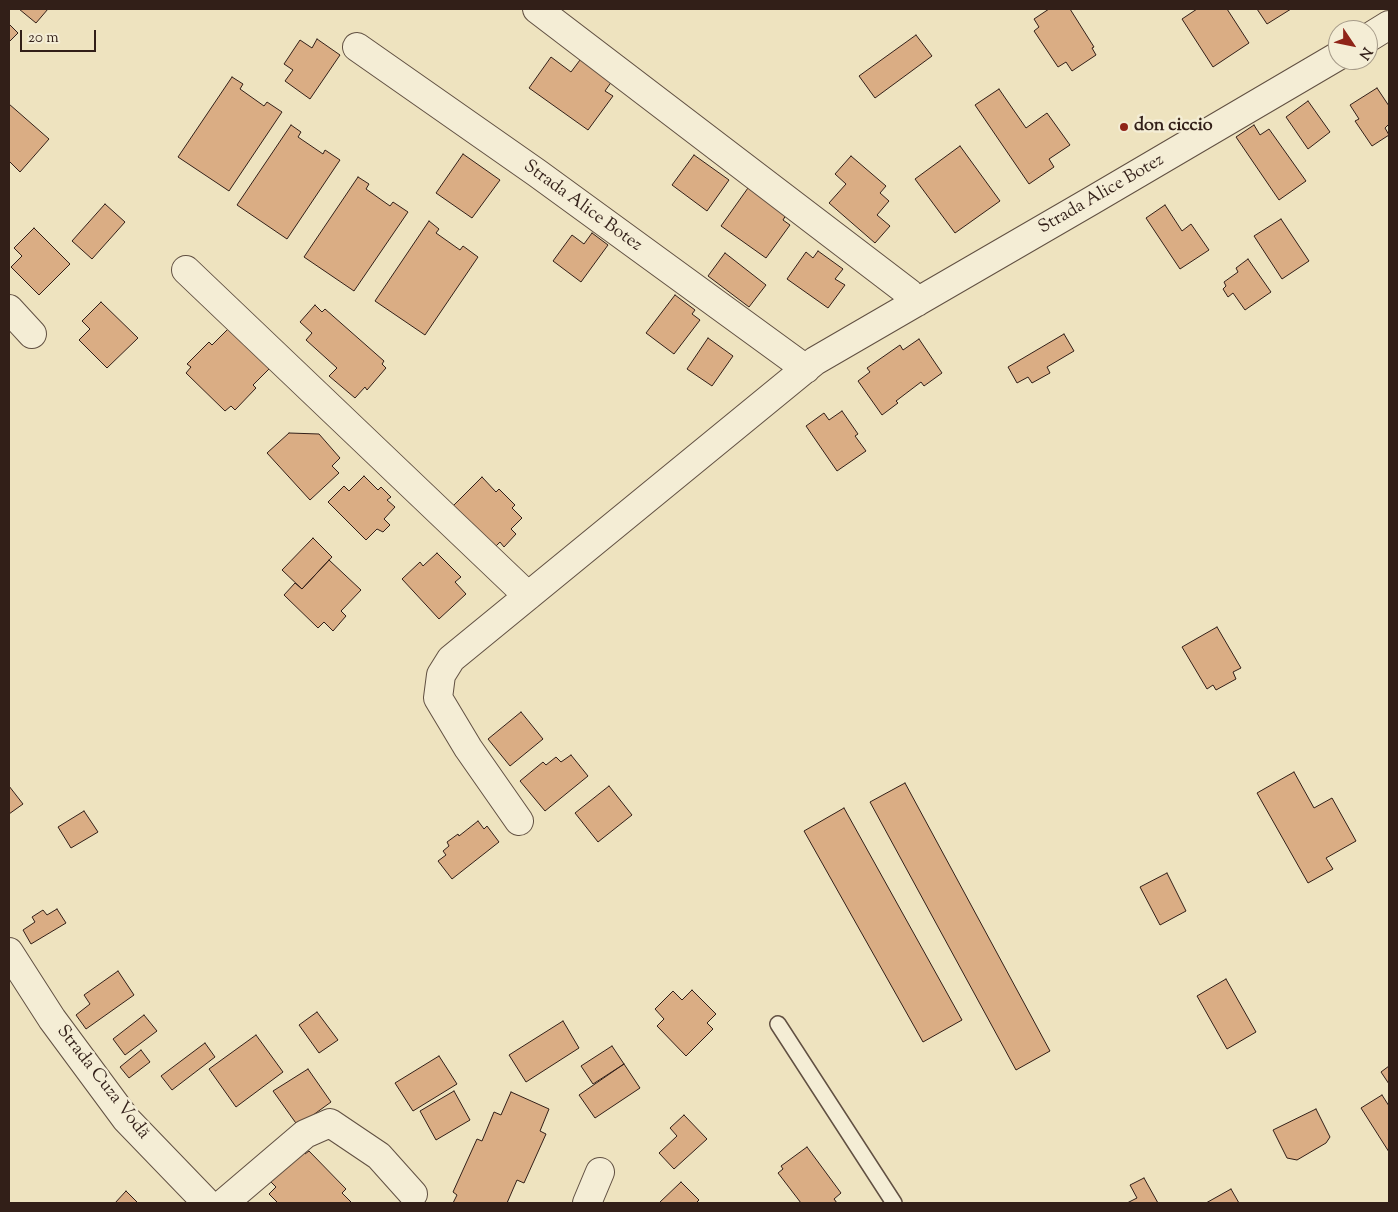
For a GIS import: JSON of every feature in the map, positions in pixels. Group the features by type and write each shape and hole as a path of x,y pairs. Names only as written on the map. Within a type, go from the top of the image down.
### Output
{"street":[{"path":"537,9 901,287 917,302"},
{"path":"1378,32 1389,25"},
{"name":"Strada Alice Botez","path":"357,46 806,369"},
{"name":"Strada Alice Botez","path":"519,820 468,748 438,698 441,675 451,659 815,361 1328,62"},
{"path":"186,270 528,596"},
{"path":"9,309 32,334"},
{"name":"Strada Cuza Vodă","path":"9,952 52,1019 126,1119 207,1203"},
{"path":"224,1203 305,1134 330,1122 379,1156 413,1194"},
{"path":"587,1203 600,1172"}],"lane":[{"path":"778,1024 894,1203"}],"building":[{"path":"19,9 48,9 36,23"},
{"path":"1049,9 1070,9 1094,47 1092,48 1096,55 1072,71 1066,62 1058,67 1034,31 1039,27 1034,19"},
{"path":"1197,9 1227,9 1249,43 1213,67 1182,19"},
{"path":"1257,9 1291,9 1267,24"},
{"path":"9,24 18,33 9,42"},
{"path":"916,35 932,56 875,98 859,76"},
{"path":"317,39 340,55 310,99 285,81 293,70 284,64 300,40 312,48"},
{"path":"586,52 617,74 605,91 613,96 588,130 529,88 551,57 571,72"},
{"path":"232,77 243,84 240,89 264,106 267,102 282,112 229,191 178,157"},
{"path":"1377,88 1389,106 1389,124 1385,128 1389,135 1372,146 1355,121 1359,119 1350,105"},
{"path":"999,89 1026,128 1047,113 1070,145 1049,159 1054,167 1029,184 975,105"},
{"path":"1308,101 1330,132 1308,149 1286,117"},
{"path":"9,104 49,139 20,172 9,161"},
{"path":"291,125 301,132 298,137 323,154 325,150 340,160 287,239 237,205"},
{"path":"1254,125 1260,135 1269,129 1306,181 1279,200 1236,137"},
{"path":"960,146 1000,201 955,233 915,179"},
{"path":"463,154 500,180 472,218 436,193"},
{"path":"694,155 729,180 707,211 672,185"},
{"path":"851,156 886,186 880,193 889,201 877,215 890,226 875,243 829,203 846,184 835,174"},
{"path":"358,177 369,184 366,189 390,206 393,202 408,212 354,291 304,257"},
{"path":"748,188 786,215 783,220 790,225 766,258 721,226"},
{"path":"105,204 125,222 92,259 72,241"},
{"path":"1165,205 1182,231 1191,224 1209,250 1180,269 1146,218"},
{"path":"1281,219 1309,261 1282,279 1254,236"},
{"path":"429,221 439,229 436,233 460,250 463,246 478,257 425,335 375,301"},
{"path":"34,228 70,264 39,295 11,267 22,256 14,248"},
{"path":"592,233 608,245 581,282 553,261 572,235 584,244"},
{"path":"818,251 843,269 835,279 845,285 828,308 787,279 806,252 813,258"},
{"path":"725,253 766,285 749,307 708,276"},
{"path":"1248,259 1271,292 1245,310 1233,293 1228,297 1223,289 1226,286 1224,282 1238,272 1236,268"},
{"path":"675,295 695,310 692,314 700,320 674,354 646,333"},
{"path":"101,302 138,338 107,368 79,340 90,329 82,321"},
{"path":"315,305 322,312 325,309 384,361 382,364 386,368 367,390 365,387 355,398 329,376 337,368 306,340 312,333 300,322"},
{"path":"232,325 273,365 253,385 256,388 235,410 231,406 225,411 186,373 191,367 187,364 209,342 212,345"},
{"path":"1064,334 1074,351 1047,367 1050,373 1032,383 1028,377 1017,383 1008,367"},
{"path":"708,338 733,356 712,386 687,369"},
{"path":"919,339 942,373 924,386 921,382 896,401 898,403 882,415 858,381 870,372 867,368 900,345 903,350"},
{"path":"842,411 858,434 855,436 866,451 837,471 806,426 824,413 829,420"},
{"path":"289,433 319,434 340,458 332,466 339,473 310,500 267,453"},
{"path":"364,476 378,490 381,487 391,497 387,500 395,507 384,519 390,525 383,532 377,529 366,540 328,502 344,486 349,491"},
{"path":"482,477 496,492 499,489 515,505 512,508 522,518 511,529 516,534 504,547 500,542 493,549 452,507"},
{"path":"313,538 332,557 302,589 282,570"},
{"path":"437,553 461,577 455,582 466,594 439,619 402,579 420,562 423,566"},
{"path":"329,560 361,590 341,611 346,616 333,631 324,622 318,628 284,595 295,583 302,589"},
{"path":"1217,627 1241,668 1233,672 1236,679 1216,690 1213,685 1207,689 1182,647"},
{"path":"521,712 543,739 510,766 488,739"},
{"path":"571,755 588,776 545,811 520,781 543,762 546,765 556,757 561,762"},
{"path":"1294,772 1314,808 1332,798 1356,841 1326,858 1333,869 1308,883 1257,793"},
{"path":"905,783 1050,1051 1016,1070 870,802"},
{"path":"9,786 23,804 9,814"},
{"path":"609,786 632,815 598,842 575,813"},
{"path":"844,808 962,1020 923,1042 804,831"},
{"path":"84,811 98,832 71,848 58,827"},
{"path":"478,821 484,829 487,826 499,842 452,879 438,861 446,855 443,851 449,846 447,842 458,834 459,836"},
{"path":"1167,873 1186,911 1160,925 1140,887"},
{"path":"57,909 66,923 31,944 23,930 35,922 32,917 43,910 47,915"},
{"path":"118,971 134,995 86,1029 76,1015 90,1004 84,995"},
{"path":"1226,979 1256,1032 1227,1049 1197,996"},
{"path":"692,990 716,1014 707,1023 713,1029 686,1056 657,1026 664,1019 655,1009 673,991 682,1000"},
{"path":"317,1012 338,1040 319,1053 299,1025"},
{"path":"144,1015 157,1031 125,1055 113,1039"},
{"path":"563,1021 579,1048 526,1082 509,1055"},
{"path":"256,1035 283,1072 236,1107 209,1069"},
{"path":"205,1043 215,1057 172,1090 161,1076"},
{"path":"612,1046 624,1064 593,1084 581,1066"},
{"path":"141,1050 150,1062 129,1078 120,1067"},
{"path":"439,1056 457,1084 413,1111 395,1083"},
{"path":"624,1064 640,1088 595,1118 579,1095"},
{"path":"1389,1066 1389,1084 1381,1072"},
{"path":"308,1069 331,1102 298,1126 273,1091"},
{"path":"454,1091 470,1120 436,1140 420,1111"},
{"path":"511,1092 549,1109 540,1131 546,1134 524,1183 517,1180 507,1203 453,1203 457,1195 453,1192 477,1139 482,1141 494,1112 501,1115"},
{"path":"1382,1095 1389,1106 1389,1152 1361,1108"},
{"path":"1316,1109 1330,1137 1326,1143 1297,1160 1287,1158 1273,1130"},
{"path":"684,1115 707,1139 674,1169 659,1153 677,1136 670,1128"},
{"path":"807,1147 841,1193 834,1199 837,1203 801,1203 778,1173 783,1169 781,1166"},
{"path":"300,1148 305,1154 309,1151 346,1189 342,1193 352,1203 278,1203 269,1194 276,1187 269,1180"},
{"path":"1144,1178 1158,1203 1127,1203 1137,1198 1130,1185"},
{"path":"681,1182 699,1200 696,1203 659,1203"},
{"path":"1231,1189 1239,1203 1206,1203"},
{"path":"126,1191 138,1203 115,1203"}],"place":[{"name":"don ciccio","path":"1124,127"}]}
